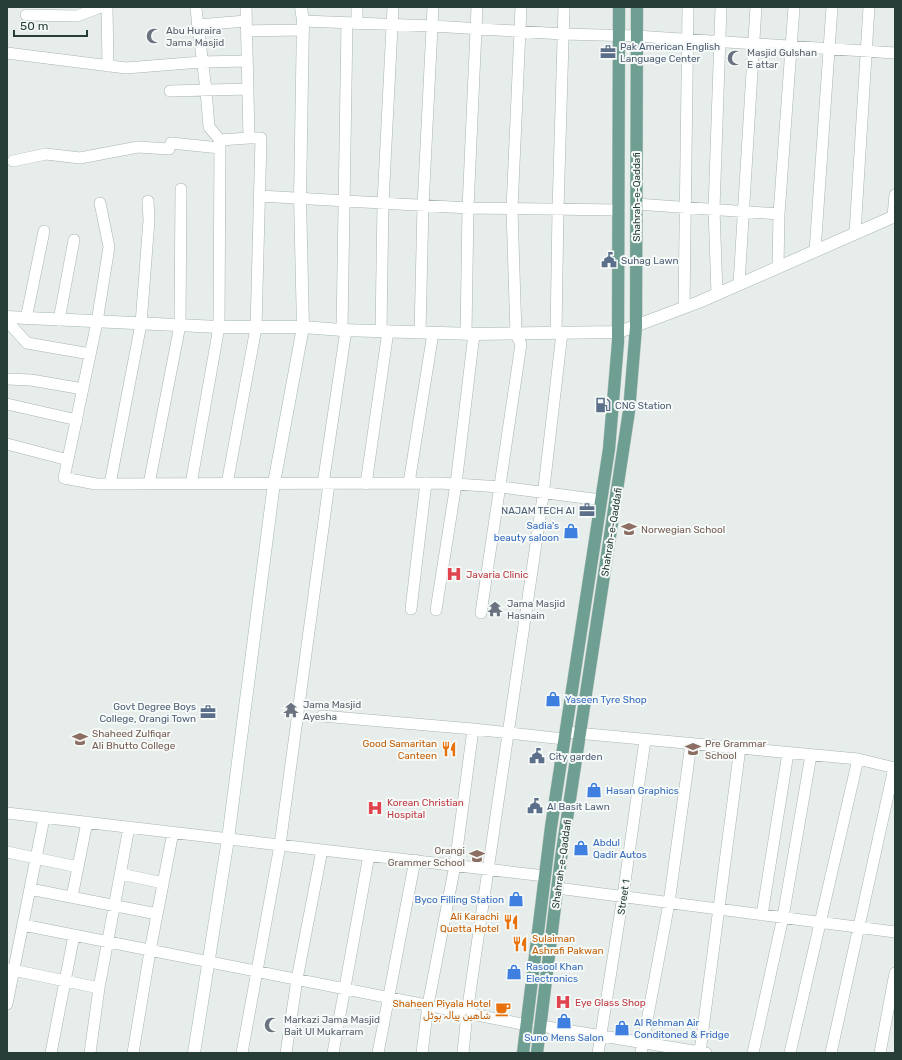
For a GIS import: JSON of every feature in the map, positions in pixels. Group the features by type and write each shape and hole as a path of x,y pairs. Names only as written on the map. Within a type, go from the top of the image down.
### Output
{"main road":[{"name":"Shahrah-e-Qaddafi","path":"523,1053 545,876 609,449 618,332 619,7"},
{"name":"Shahrah-e-Qaddafi","path":"538,1053 558,888 629,411 636,327 637,7"}],"street":[{"path":"26,14 77,16 101,7"},
{"path":"107,7 108,66"},
{"path":"246,7 249,138"},
{"path":"194,1053 210,962 228,839 274,483 303,327 300,198 303,26 301,7"},
{"path":"242,1053 280,845 344,330 344,202 352,24 357,7"},
{"path":"366,484 384,331 383,203 392,7"},
{"path":"420,332 423,206 433,7"},
{"path":"436,610 456,484 470,334 468,208 477,7"},
{"path":"481,613 501,487 521,344 516,334 512,209 521,7"},
{"path":"463,1053 467,1013 544,492 559,333 558,210 564,7"},
{"path":"684,307 686,39 688,7"},
{"path":"717,294 714,209 721,7"},
{"path":"738,284 756,7"},
{"path":"778,267 779,214 794,7"},
{"path":"815,251 832,7"},
{"path":"856,233 869,7"},
{"path":"191,484 219,327 220,144 208,127 206,90 196,9"},
{"path":"197,25 303,26 392,24 519,32 636,36 895,53"},
{"path":"7,53 126,68 247,60"},
{"path":"170,91 248,89"},
{"path":"13,161 46,154 80,158 138,147 169,148 171,143 220,144 249,138 261,138 256,328 228,484"},
{"path":"149,484 180,325 181,188"},
{"path":"7,317 219,327 303,327 344,330 470,334 618,332 636,327 717,294 894,216 895,195"},
{"path":"260,196 468,208 619,210"},
{"path":"110,484 141,324 149,220 148,201"},
{"path":"100,203 109,247 97,322 64,478 96,484 456,484 501,487 601,500"},
{"path":"636,204 779,214"},
{"path":"26,318 44,231"},
{"path":"59,320 74,240"},
{"path":"7,321 27,343 90,354"},
{"path":"409,483 433,333"},
{"path":"7,379 31,380 83,389"},
{"path":"7,404 77,420"},
{"path":"7,444 68,460"},
{"path":"411,609 426,483"},
{"path":"322,716 508,733 565,736 580,734 740,748 858,759 894,768 831,1053"},
{"path":"422,1053 428,1005 455,865 473,729"},
{"name":"Street 1","path":"598,1053 623,896 645,740"},
{"path":"642,1048 669,902 691,744"},
{"path":"541,1026 600,1036 642,1048 703,1053 719,909 740,748"},
{"path":"762,915 788,753"},
{"path":"753,1053 783,918 810,755"},
{"path":"790,1053 858,759"},
{"path":"8,817 44,818 87,822 545,876"},
{"path":"7,1004 10,970 23,925 44,818"},
{"path":"72,897 87,822"},
{"path":"90,1053 99,988 129,827"},
{"path":"133,1053 150,950 173,832"},
{"path":"286,1053 297,979 322,850"},
{"path":"7,852 78,866"},
{"path":"334,1053 369,855"},
{"path":"378,1053 415,860"},
{"path":"121,874 163,883"},
{"path":"558,888 895,932"},
{"path":"30,889 158,914"},
{"path":"23,925 527,1024"},
{"path":"51,1053 74,935"},
{"path":"10,970 99,988"},
{"path":"880,1053 895,973"}],"place":[{"name":"Abu Huraira Jama Masjid","path":"154,36"},
{"name":"Pak American English Language Center","path":"608,52"},
{"name":"Masjid Gulshan E attar","path":"735,58"},
{"name":"Suhag Lawn","path":"609,260"},
{"name":"CNG Station","path":"603,405"},
{"name":"NAJAM TECH AI","path":"587,510"},
{"name":"Norwegian School","path":"629,529"},
{"name":"Sadia's beauty saloon","path":"571,531"},
{"name":"Javaria Clinic","path":"454,574"},
{"name":"Jama Masjid Hasnain","path":"495,609"},
{"name":"Yaseen Tyre Shop","path":"553,699"},
{"name":"Jama Masjid Ayesha","path":"291,710"},
{"name":"Govt Degree Boys College, Orangi Town","path":"208,712"},
{"name":"Shaheed Zulfiqar Ali Bhutto College","path":"80,739"},
{"name":"Good Samaritan Canteen","path":"449,749"},
{"name":"Pre Grammar School","path":"693,749"},
{"name":"City garden","path":"537,756"},
{"name":"Hasan Graphics","path":"594,790"},
{"name":"Al Basit Lawn","path":"535,806"},
{"name":"Korean Christian Hospital","path":"375,808"},
{"name":"Abdul Qadir Autos","path":"581,848"},
{"name":"Orangi Grammer School","path":"477,856"},
{"name":"Byco Filling Station","path":"516,899"},
{"name":"Ali Karachi Quetta Hotel","path":"511,922"},
{"name":"Sulaiman Ashrafi Pakwan","path":"520,944"},
{"name":"Rasool Khan Electronics","path":"514,972"},
{"name":"Eye Glass Shop","path":"563,1002"},
{"name":"Shaheen Piyala Hotel شاھین پیالہ ہوٹل","path":"503,1009"},
{"name":"Suno Mens Salon","path":"564,1021"},
{"name":"Markazi Jama Masjid Bait Ul Mukarram","path":"272,1025"},
{"name":"Al Rehman Air Conditoned & Fridge","path":"622,1028"}]}
